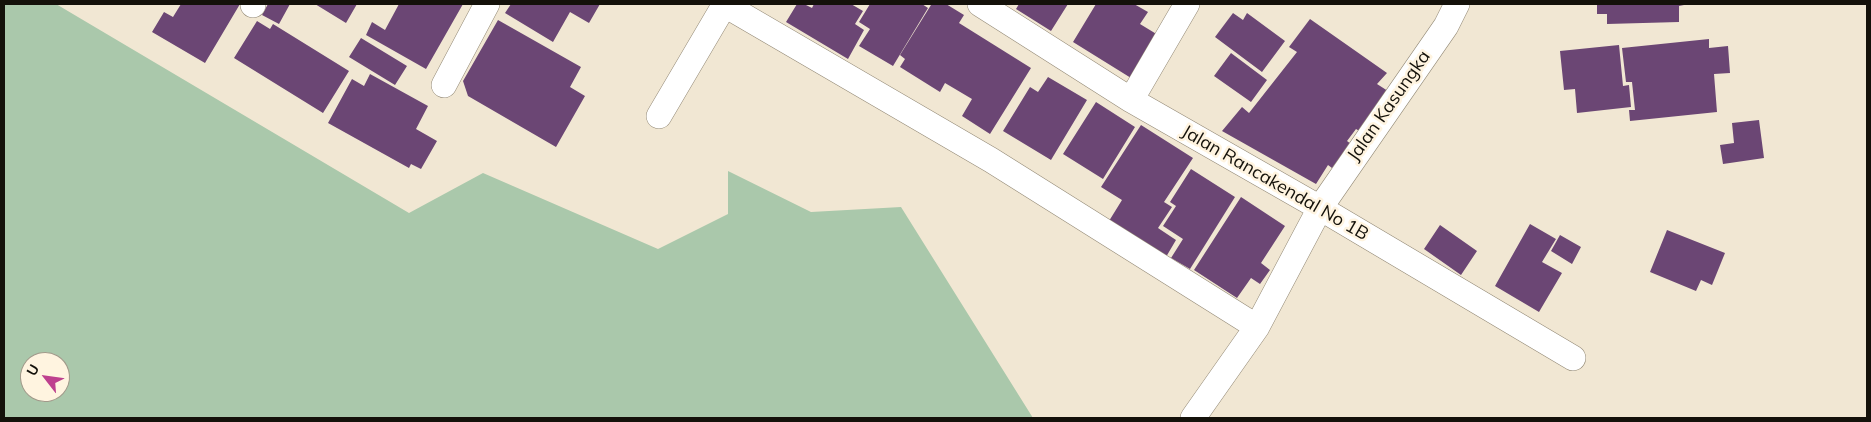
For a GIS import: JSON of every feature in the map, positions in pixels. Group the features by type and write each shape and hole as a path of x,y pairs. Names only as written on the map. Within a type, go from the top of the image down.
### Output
{"street":[{"path":"444,85 487,4"},
{"path":"659,116 725,4 991,160 1257,327"},
{"name":"Jalan Rancakendal No 1B","path":"980,4 1132,100 1320,208 1573,358"},
{"path":"1132,100 1187,4"},
{"name":"Jalan Kasungka","path":"1193,418 1257,327 1320,208 1446,26 1457,4"}],"green space":[{"path":"4,4 56,4 409,213 483,173 658,249 728,214 728,171 811,212 901,207 1033,418 4,418"}],"building":[{"path":"181,4 240,4 205,63 152,32 164,12 173,17"},
{"path":"268,4 290,4 279,24 262,15"},
{"path":"315,4 357,4 346,23"},
{"path":"399,4 463,4 426,69 366,35 372,22 385,30"},
{"path":"511,4 600,4 589,23 570,12 553,42 505,13"},
{"path":"797,4 804,4 812,8 814,4 851,4 863,11 855,24 864,30 848,59 786,22"},
{"path":"870,4 922,4 928,8 893,66 859,46 870,29 859,22"},
{"path":"929,4 946,4 964,15 959,23 1031,68 990,134 962,116 972,99 945,83 940,92 900,67 905,59 900,55 931,5"},
{"path":"1019,4 1068,4 1051,31 1016,9"},
{"path":"1096,4 1134,4 1148,12 1140,24 1158,35 1131,78 1073,42"},
{"path":"1597,4 1684,5 1679,6 1679,22 1607,24 1607,14 1597,14"},
{"path":"1233,13 1243,20 1247,13 1285,41 1262,72 1215,37"},
{"path":"1310,19 1387,73 1377,84 1391,93 1361,132 1356,129 1347,141 1351,144 1332,168 1328,165 1316,184 1222,131 1242,107 1249,113 1297,52 1289,47"},
{"path":"498,20 581,67 570,87 585,96 556,147 468,96 463,81"},
{"path":"257,21 270,29 273,24 349,71 323,113 234,58"},
{"path":"361,38 407,66 395,85 349,57"},
{"path":"1709,39 1709,48 1728,46 1730,73 1714,74 1717,112 1630,121 1629,110 1635,110 1632,82 1626,82 1622,48"},
{"path":"1619,45 1623,86 1629,85 1631,107 1577,113 1575,89 1564,90 1560,51"},
{"path":"1231,53 1267,80 1251,102 1214,76"},
{"path":"370,74 428,106 416,129 437,141 421,169 411,164 409,168 328,123 352,79 364,86"},
{"path":"1048,77 1087,100 1051,160 1003,131 1030,87 1038,92"},
{"path":"1096,102 1135,127 1103,179 1063,154"},
{"path":"1759,120 1764,158 1723,164 1720,145 1734,143 1732,123"},
{"path":"1141,125 1193,158 1164,202 1172,207 1158,228 1176,240 1166,257 1109,221 1122,200 1101,187"},
{"path":"1191,169 1235,197 1190,269 1171,258 1183,239 1163,226 1176,206 1170,202"},
{"path":"1241,197 1285,226 1261,263 1270,270 1260,284 1251,278 1237,298 1194,270"},
{"path":"1530,224 1556,239 1542,262 1562,273 1539,312 1495,286"},
{"path":"1440,225 1477,251 1461,275 1424,249"},
{"path":"1667,230 1725,253 1712,285 1701,280 1696,291 1650,272"},
{"path":"1560,235 1581,247 1572,264 1551,251"}]}
